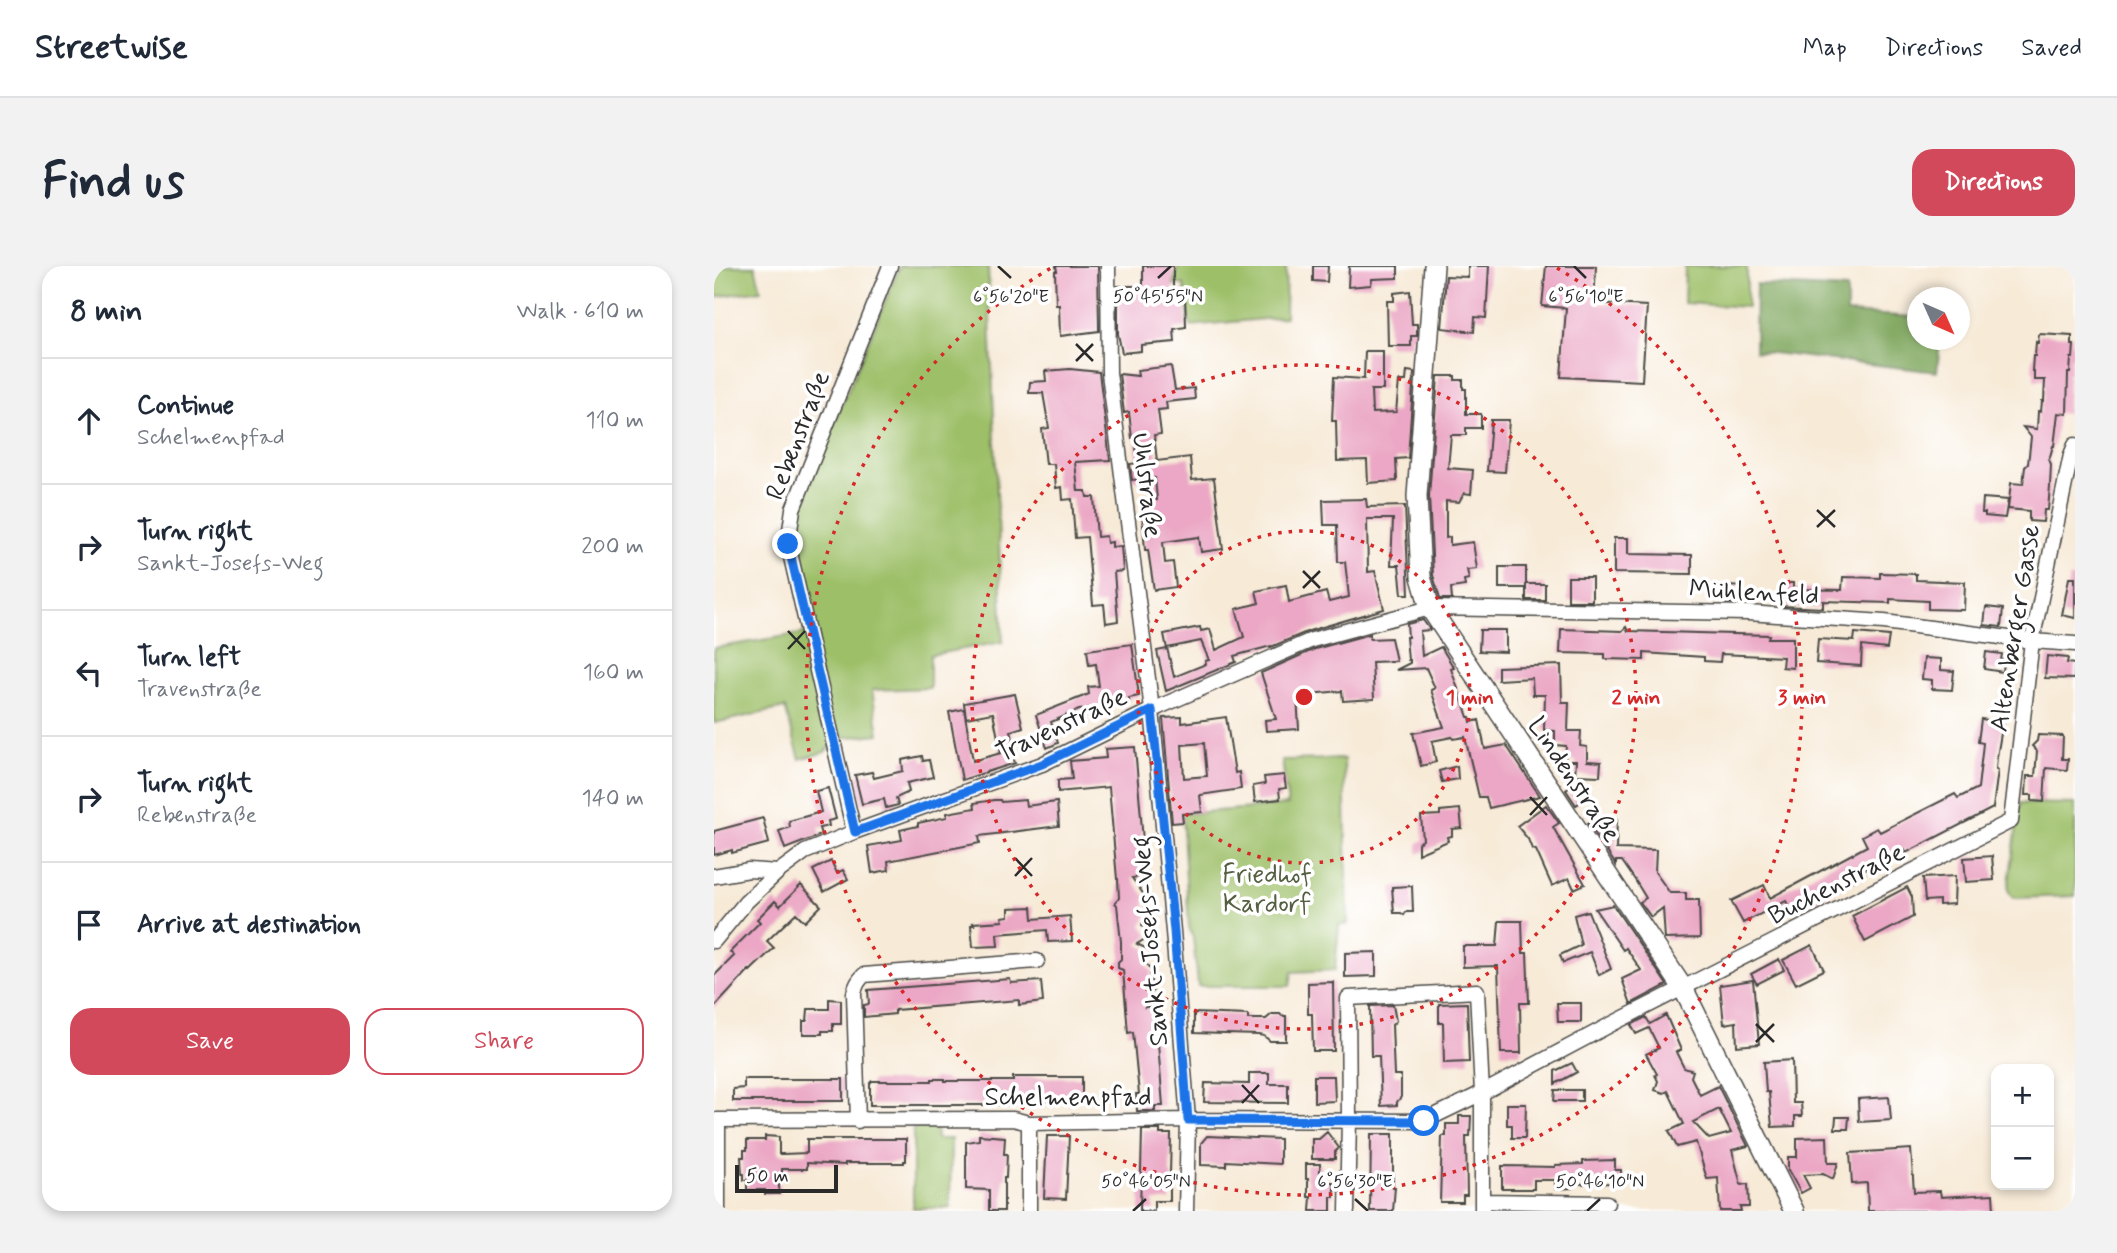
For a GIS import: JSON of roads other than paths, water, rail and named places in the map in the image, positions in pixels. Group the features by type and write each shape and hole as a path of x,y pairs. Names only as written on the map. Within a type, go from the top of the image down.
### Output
{"street":[{"name":"Rebenstraße","path":"855,832 788,544 793,509 890,266"},
{"name":"Uhlstraße","path":"1108,266 1109,373 1152,710"},
{"name":"Lindenstraße","path":"1434,266 1417,496 1421,577 1430,608 1683,988 1794,1211"},
{"name":"Altenberger Gasse","path":"2011,821 2032,641 2075,445"},
{"name":"Travenstraße","path":"714,941 746,902 805,852 1042,764 1152,710 1312,640 1430,608"},
{"name":"Mühlenfeld","path":"1430,608 1748,613 1884,622 2075,644"},
{"name":"Sankt-Josefs-Weg","path":"1152,710 1174,931 1188,1120 1186,1211"},
{"name":"Buchenstraße","path":"1683,988 2011,821"},
{"path":"714,876 749,870 778,873"},
{"path":"858,1121 854,993 856,985 864,975 1037,961"},
{"name":"Schelmenpfad","path":"716,1120 1013,1119 1029,1123 1188,1120 1424,1121 1683,988"},
{"path":"1348,1211 1348,998 1477,991 1482,1093 1482,1206 1607,1203"},
{"path":"716,1120 718,1211"},
{"path":"1029,1123 1029,1211"}],"park label":[{"name":"Friedhof Kardorf","path":"1267,888"}]}
